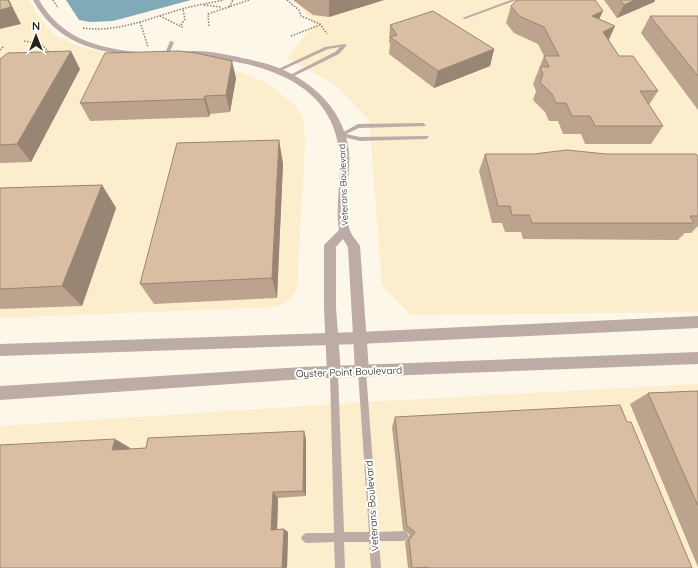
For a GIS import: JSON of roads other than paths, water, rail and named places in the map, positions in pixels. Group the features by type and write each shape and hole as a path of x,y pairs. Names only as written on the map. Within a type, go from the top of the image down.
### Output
{"street":[{"path":"36,0 52,23 72,36 92,46 114,51 146,54"},
{"name":"Veterans Boulevard","path":"163,54 208,54 236,58 278,70 290,76 319,97 332,114 341,135 344,150 344,232 354,246 362,372"},
{"name":"Veterans Boulevard","path":"334,373 330,308 330,245 344,232"},
{"path":"0,350 359,338 698,322"},
{"name":"Oyster Point Boulevard","path":"0,393 334,373 698,358"}],"lane":[{"path":"464,18 515,0"},
{"path":"163,54 172,42"},
{"path":"278,70 327,48 345,45 337,53 290,76"},
{"path":"341,135 358,126 423,125"},
{"path":"341,135 360,139 426,138"},
{"name":"Veterans Boulevard","path":"362,372 376,568"},
{"name":"Veterans Boulevard","path":"334,373 340,568"},
{"path":"306,538 404,536"}],"water":[{"path":"66,0 191,0 113,21 90,22 79,20"}]}
